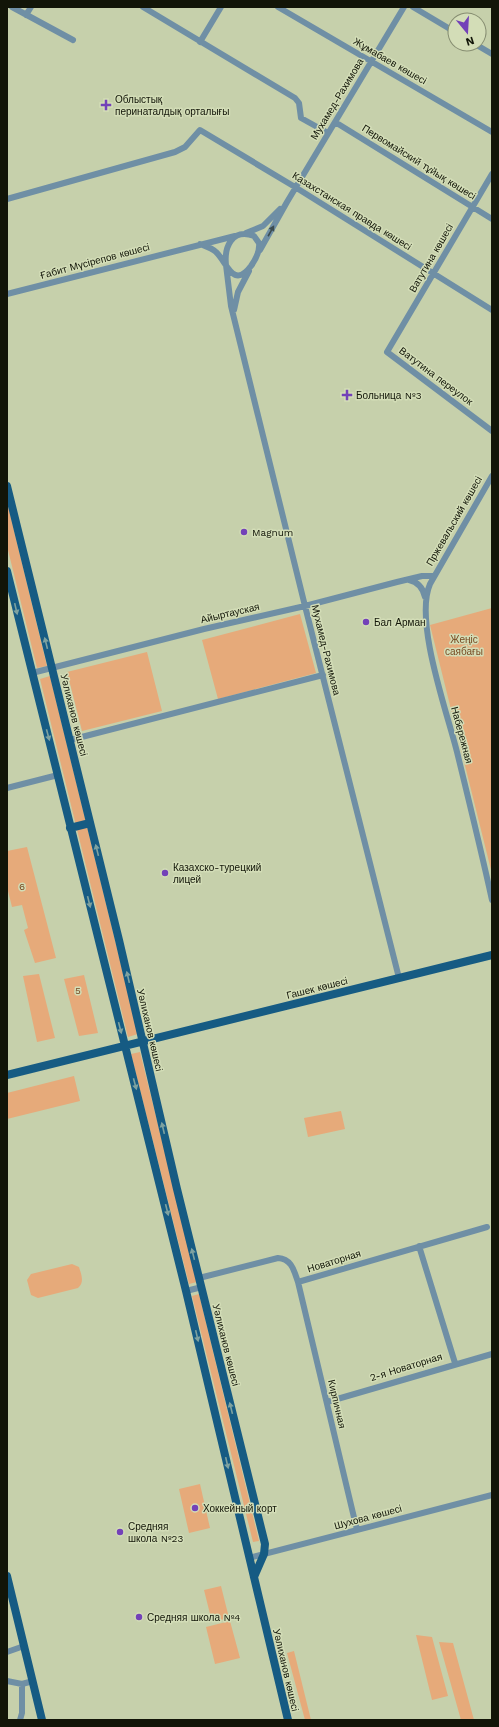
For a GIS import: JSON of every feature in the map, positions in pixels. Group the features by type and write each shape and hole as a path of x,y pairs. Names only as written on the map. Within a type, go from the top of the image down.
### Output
{"main road":[{"name":"Уәлиханов көшесі","path":"7,486 145,1041 199,1278 265,1544 264,1554 254,1577"},
{"name":"Уәлиханов көшесі","path":"7,571 124,1046 145,1122 288,1720"},
{"path":"70,828 90,823"},
{"name":"Гашек көшесі","path":"7,1075 492,955"},
{"path":"7,1576 42,1720"}],"street":[{"path":"12,7 72,40"},
{"path":"26,15 31,7"},
{"path":"143,7 295,98 299,103 301,118 328,133"},
{"path":"200,42 221,7"},
{"name":"Жұмабаев көшесі","path":"278,7 492,132"},
{"name":"Мухамед-Рахимова","path":"254,261 295,187 404,7"},
{"path":"413,7 447,27"},
{"name":"Первомайский тұйық көшесі","path":"335,122 492,219"},
{"name":"Казахстанская правда көшесі","path":"7,199 175,152 185,147 200,130 295,187 492,310"},
{"name":"Ватутина көшесі","path":"388,352 492,174"},
{"path":"235,327 226,265 226,247 230,241 240,235 263,226 287,202"},
{"path":"235,327 235,306 238,292 259,248 258,240 251,235 240,235"},
{"name":"Ғабит Мүсірепов көшесі","path":"7,294 240,235"},
{"path":"200,244 215,251 232,274 240,274 248,270 254,261"},
{"name":"Мухамед-Рахимова","path":"235,327 399,978"},
{"name":"Ватутина переулок","path":"388,352 492,431"},
{"name":"Пржевальский көшесі","path":"434,576 492,476"},
{"name":"Айыртауская","path":"32,673 226,624 305,606 408,579 422,576 434,576"},
{"name":"Набережная","path":"434,576 428,587 425,600 427,628 439,687 455,745 492,900"},
{"path":"408,579 416,582 421,587 425,600"},
{"path":"70,740 323,676"},
{"path":"7,788 58,775"},
{"name":"Новаторная","path":"199,1278 278,1258 285,1260 290,1264 298,1282 487,1227"},
{"path":"419,1246 455,1364"},
{"name":"Кирпичная","path":"298,1282 357,1530"},
{"path":"186,1291 202,1287"},
{"name":"2-я Новаторная","path":"326,1402 492,1354"},
{"name":"Шухова көшесі","path":"249,1558 492,1494"},
{"path":"7,1652 24,1646"},
{"path":"7,1681 22,1684 33,1681"},
{"path":"20,1720 22,1713 22,1684"}],"green space":[{"path":"7,502 47,666 37,668 7,546"},
{"name":"Жеңіс саябағы","path":"492,608 492,874 430,625"},
{"path":"300,614 316,673 218,699 202,640"},
{"path":"147,652 162,711 82,731 67,672"},
{"path":"50,676 138,1034 128,1037 40,679"},
{"name":"6","path":"27,847 56,958 35,963 24,930 28,928 22,905 12,907 7,887 7,851"},
{"path":"39,974 55,1038 37,1042 23,976"},
{"name":"5","path":"84,975 98,1033 79,1036 64,979"},
{"path":"140,1052 197,1282 189,1284 131,1054"},
{"path":"74,1076 80,1101 7,1119 7,1093"},
{"path":"341,1111 345,1129 308,1137 304,1118"},
{"path":"72,1264 79,1267 81,1275 82,1281 78,1288 38,1298 31,1295 27,1280 31,1274"},
{"path":"199,1294 259,1541 253,1542 192,1296"},
{"name":"Хоккейный корт","path":"200,1484 210,1528 189,1533 179,1489"},
{"path":"221,1586 229,1618 212,1622 204,1590"},
{"path":"230,1621 240,1658 215,1664 206,1627"},
{"path":"416,1635 432,1637 448,1696 432,1700"},
{"path":"439,1642 453,1643 474,1720 461,1720"},
{"path":"294,1651 311,1720 305,1720 287,1653"}],"place":[{"name":"Облыстық перинаталдық орталығы","path":"106,105"},
{"name":"Больница №3","path":"347,395"},
{"name":"Magnum","path":"244,532"},
{"name":"Бал Арман","path":"366,622"},
{"name":"Казахско-турецкий лицей","path":"165,873"},
{"name":"Хоккейный корт","path":"195,1508"},
{"name":"Средняя школа №23","path":"120,1532"},
{"name":"Средняя школа №4","path":"139,1617"}]}
